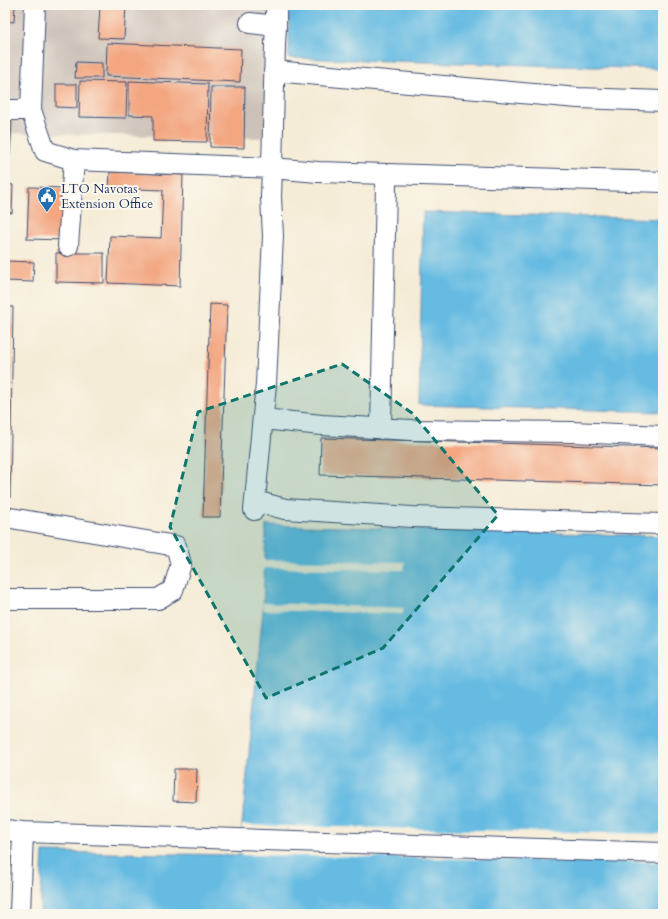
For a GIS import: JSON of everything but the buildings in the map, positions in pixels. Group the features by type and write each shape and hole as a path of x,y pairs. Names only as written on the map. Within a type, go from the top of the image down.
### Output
{"street":[{"path":"36,5 31,110 45,151 74,160 272,168 318,172 663,182"},
{"path":"276,5 271,197 272,236 266,384 254,505 285,509 412,517 663,524"},
{"path":"250,23 276,26"},
{"path":"274,71 578,98 663,101"},
{"path":"5,110 31,110"},
{"path":"68,246 74,160"},
{"path":"381,429 385,174"},
{"path":"263,419 322,426 381,429 572,432 663,436"},
{"path":"5,517 176,546 181,564 173,590 158,599 5,599"},
{"path":"20,914 14,831 663,853"}],"highlighted area":[{"path":"342,364 412,413 498,515 383,648 266,698 170,527 198,412"}],"shaded area":[{"path":"5,5 269,5 265,138 5,133"}],"water":[{"path":"289,5 663,5 663,69 289,58"},
{"path":"423,212 663,219 663,412 419,405"},
{"path":"266,525 663,536 663,914 40,914 43,852 241,855 242,825 263,610"}],"pier":[{"path":"264,560 405,562 404,570 264,568"},
{"path":"263,603 403,608 403,614 263,610"},
{"path":"242,825 663,834 663,862 241,855"}],"place":[{"name":"LTO Navotas Extension Office","path":"47,213"}]}
